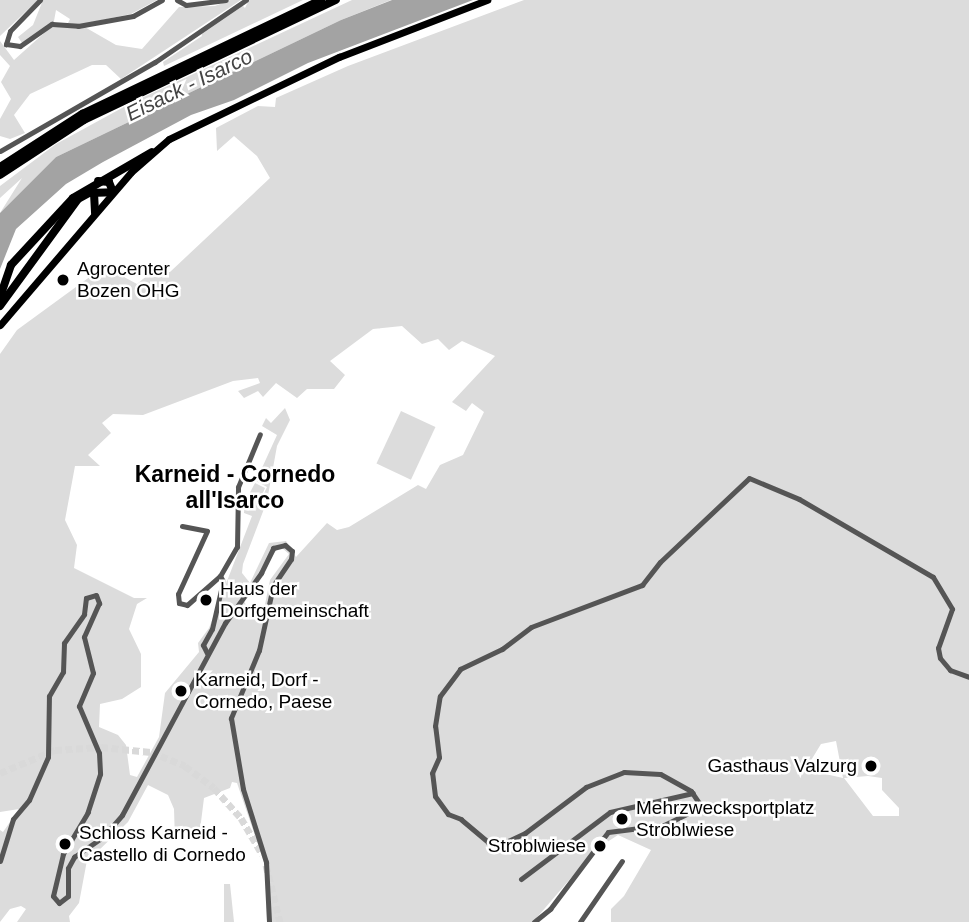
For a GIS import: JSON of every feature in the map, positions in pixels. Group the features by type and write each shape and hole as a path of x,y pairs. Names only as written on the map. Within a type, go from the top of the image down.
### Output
{"highway":[{"path":"0,167 82,114 321,0"},
{"path":"0,175 30,152 84,120 336,0"},
{"path":"0,180 30,152"},
{"path":"0,296 11,265 68,203 98,181 152,152"},
{"path":"0,306 78,199 94,193 113,192 109,182 98,181"},
{"path":"94,193 95,213"}],"main road":[{"path":"0,325 113,192 152,152 203,119 339,57 487,0"}],"street":[{"path":"40,0 10,31 6,44 20,46 52,24 78,26 133,16 162,0"},
{"path":"177,0 186,5 226,0"},
{"path":"0,151 155,62 246,0"},
{"path":"181,526 207,531 177,599 183,605 191,604 220,576 237,547 238,487 260,434"},
{"path":"534,922 550,909 604,835 674,822 699,807 692,792 660,774 639,770 605,777 562,804 525,833 497,844 448,814 432,784 439,757 435,726 440,696 460,669 502,649 531,627 642,585 660,562 749,478 799,499 933,577 951,609 939,648 940,658 950,670 969,677"},
{"path":"0,861 10,827 33,793 48,757 49,696 63,672 64,643 84,614 86,598 96,595 99,603 84,637 93,673 79,706 99,753 100,774 84,820 64,854 53,892 56,902 63,903 68,896 68,868 74,857 103,837 122,815 207,653 273,548 289,547 291,559 273,586 259,650 231,718 243,789 266,862 269,922"},
{"path":"207,653 203,645 212,629 223,581 220,576"},
{"path":"521,879 610,813 692,792"},
{"path":"580,922 622,861"}],"shaded area":[{"path":"0,0 38,0 0,36"},
{"path":"43,0 157,0 131,14 77,25 68,23 70,19 56,10 54,21 22,43 18,37 33,25"},
{"path":"230,0 241,0 121,79 106,65 92,65 30,94 14,115 25,133 10,139 0,136 0,119 11,99 1,82 10,66 0,55 0,41 14,60 52,26 83,26 116,45 142,49 179,7 215,6"},
{"path":"249,0 303,0 164,66 163,62 202,36 201,32 242,5 245,8"},
{"path":"352,0 391,0 341,20 56,157 0,213 22,178 0,198 0,186 56,144 133,102"},
{"path":"392,0 473,0 308,63 234,100 191,115 103,162 66,184 16,229 0,269 0,213 56,157 341,20"},
{"path":"524,0 969,0 969,922 611,922 611,909 624,896 651,850 618,835 595,850 533,922 267,922 265,865 237,783 232,782 230,788 204,798 200,830 175,841 174,809 168,795 148,785 128,822 94,855 88,855 79,903 69,916 70,922 17,922 26,909 21,906 10,909 0,922 0,830 3,832 19,809 0,812 0,354 17,330 91,276 111,270 137,284 149,274 170,272 270,178 257,156 234,136 217,151 216,128 258,106 275,107 276,98 348,66","holes":["402,326 422,344 438,339 449,350 462,341 495,356 452,402 466,411 472,403 484,412 463,455 440,465 426,489 418,485 349,527 337,530 327,523 296,557 286,541 269,543 250,583 242,573 243,564 267,501 277,446 290,420 285,408 271,423 266,418 262,426 277,435 256,481 267,487 255,512 265,488 255,483 245,502 244,513 252,516 209,628 198,643 199,652 165,693 159,737 137,777 130,775 126,745 118,735 99,727 100,704 122,699 141,687 141,654 129,629 137,604 147,598 134,598 74,568 77,545 65,520 75,466 100,466 88,455 111,433 102,423 113,414 143,415 233,381 258,378 260,383 238,391 244,398 258,391 263,397 276,383 297,398 307,389 334,389 345,375 330,361 373,329","282,548 289,554 270,580 262,619 252,617 244,601 277,549","836,741 843,778 812,771 810,762 821,744","844,778 882,778 882,790 899,808 899,816 873,816"]},
{"path":"401,411 435,427 411,480 376,464"},
{"path":"224,884 230,884 234,922 224,922"}],"tunnel":[{"path":"0,773 55,750 101,747 151,752 185,766 214,788 241,818 262,854"},
{"path":"266,865 280,922"}],"place":[{"name":"Agrocenter Bozen OHG","path":"63,280"},
{"name":"Haus der Dorfgemeinschaft","path":"206,600"},
{"name":"Karneid, Dorf - Cornedo, Paese","path":"181,691"},
{"name":"Gasthaus Valzurg","path":"871,766"},
{"name":"Mehrzwecksportplatz Stroblwiese","path":"622,819"},
{"name":"Schloss Karneid - Castello di Cornedo","path":"65,844"},
{"name":"Stroblwiese","path":"600,846"}],"district":[{"name":"Karneid - Cornedo all'Isarco","path":"235,487"}],"water label":[{"name":"Eisack - Isarco","path":"189,85"}]}
